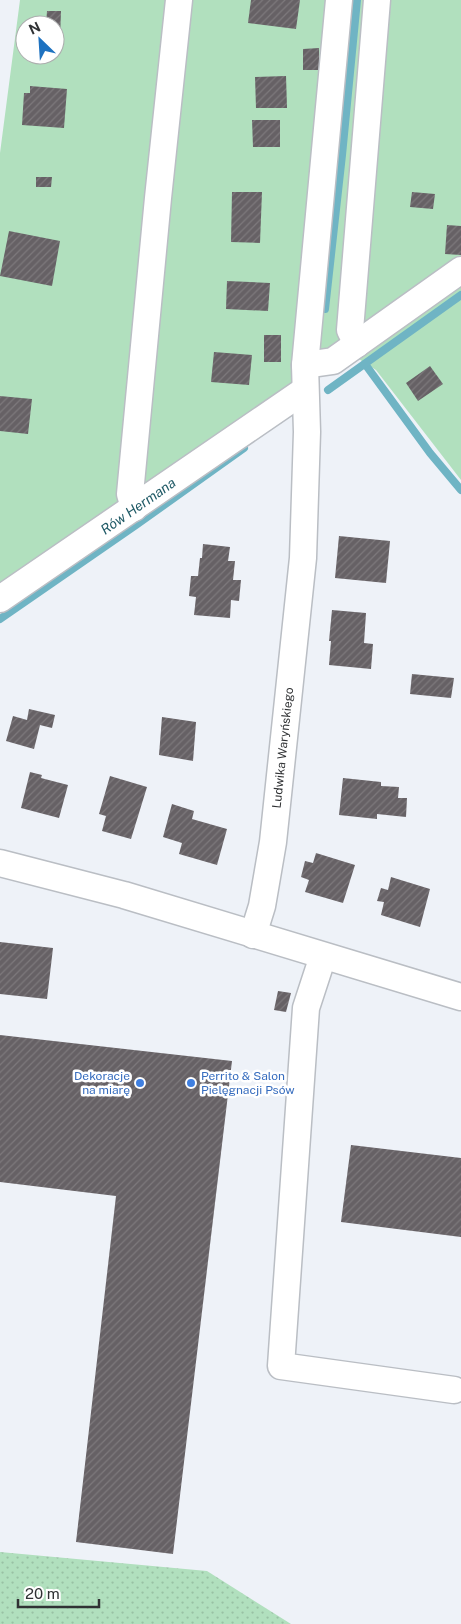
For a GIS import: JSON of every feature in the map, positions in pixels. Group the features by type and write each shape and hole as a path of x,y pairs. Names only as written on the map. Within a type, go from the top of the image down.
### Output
{"street":[{"path":"134,508 130,494 179,0"},
{"name":"Ludwika Waryńskiego","path":"253,935 262,906 273,842 303,558 306,432 305,364 339,0"},
{"path":"357,344 350,330 377,0"},
{"path":"305,364 333,361 461,270"},
{"path":"0,599 305,390"},
{"path":"0,863 124,895 461,997"},
{"path":"323,956 306,1008 282,1366 454,1390"}],"green space":[{"path":"20,0 461,0 461,480 376,370 334,343 288,391 0,584 0,153 15,38 15,65 65,65 65,15 18,15"},
{"path":"0,1552 207,1571 291,1624 0,1624"}],"building":[{"path":"251,0 300,0 296,29 248,23"},
{"path":"47,11 61,11 61,15 47,15"},
{"path":"319,48 319,70 303,70 303,49"},
{"path":"286,76 287,108 256,108 255,77"},
{"path":"30,86 67,89 64,128 22,125 24,93 30,93"},
{"path":"252,120 280,120 280,147 253,147"},
{"path":"36,177 52,177 51,187 36,187"},
{"path":"232,192 262,192 260,243 231,242"},
{"path":"412,192 435,194 433,209 410,207"},
{"path":"447,225 461,226 461,255 445,254"},
{"path":"9,231 60,241 52,286 0,276"},
{"path":"227,281 270,283 268,311 226,309"},
{"path":"264,335 281,335 281,362 264,362"},
{"path":"214,352 252,355 249,385 211,382"},
{"path":"430,366 443,384 418,401 406,383"},
{"path":"0,396 32,399 28,434 0,431"},
{"path":"339,536 390,541 386,583 335,578"},
{"path":"203,544 230,547 228,561 235,561 233,580 241,580 239,601 231,600 230,618 194,615 196,597 189,596 191,576 198,576"},
{"path":"332,610 366,613 364,643 373,644 371,669 329,665"},
{"path":"412,674 454,678 451,698 410,694"},
{"path":"29,709 55,715 52,728 40,725 34,749 6,741 13,716 27,720"},
{"path":"162,717 196,722 193,761 159,755"},
{"path":"30,772 42,775 41,778 68,785 59,818 21,808"},
{"path":"110,776 147,787 131,839 102,831 106,816 99,814"},
{"path":"343,778 381,782 381,786 399,787 398,798 407,798 406,817 377,814 377,819 339,815"},
{"path":"172,804 194,811 192,819 227,829 217,865 179,854 182,843 163,837"},
{"path":"316,853 355,865 343,903 305,892 309,880 301,877 305,861 313,863"},
{"path":"391,877 430,889 420,927 381,915 384,902 377,901 381,888 388,890"},
{"path":"0,942 53,948 47,999 0,994"},
{"path":"278,991 291,993 286,1012 274,1010"},
{"path":"0,1035 232,1061 173,1554 76,1542 116,1196 0,1182"},
{"path":"351,1145 461,1158 461,1237 341,1222"}],"waterway":[{"path":"325,309 357,0"},
{"name":"Rów Hermana","path":"328,390 461,295"},
{"path":"365,364 430,453 461,490"},
{"name":"Rów Hermana","path":"0,619 244,448"}],"place":[{"name":"Dekoracje na miarę","path":"140,1083"},
{"name":"Perrito & Salon Pielęgnacji Psów","path":"191,1083"}]}
